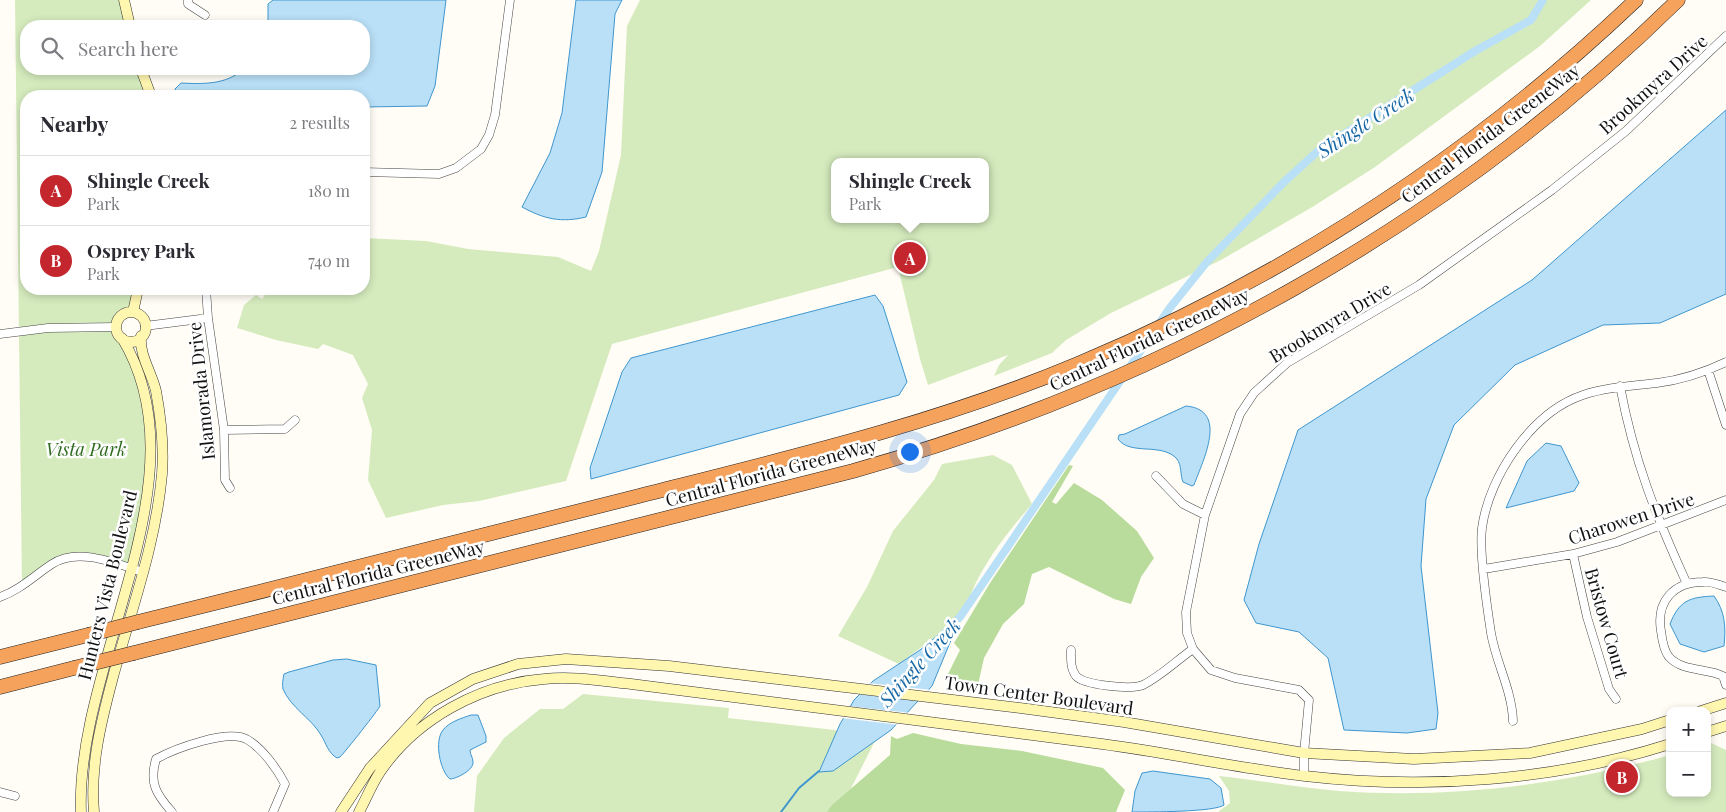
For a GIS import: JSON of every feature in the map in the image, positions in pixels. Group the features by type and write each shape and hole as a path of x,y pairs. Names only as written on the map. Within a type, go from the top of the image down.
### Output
{"highway":[{"name":"Central Florida GreeneWay","path":"0,657 809,453 920,422 1060,371 1185,316 1309,248 1413,181 1529,95 1636,0"},
{"name":"Central Florida GreeneWay","path":"0,686 892,460 1041,410 1150,364 1289,293 1357,253 1421,210 1553,112 1608,66 1678,0"}],"street":[{"path":"124,0 129,20"},
{"path":"188,0 188,4 205,15"},
{"path":"370,172 439,174 456,168 481,149 489,135 495,115 510,0"},
{"name":"Brookmyra Drive","path":"1304,776 1304,753 1309,700 1299,690 1235,678 1212,670 1193,649 1187,633 1186,612 1205,515 1240,414 1254,393 1286,363 1419,285 1552,190 1626,131 1726,36"},
{"path":"143,75 149,90"},
{"path":"133,312 137,295"},
{"name":"Islamorada Drive","path":"206,295 224,430 224,480 230,488"},
{"path":"133,312 142,317 145,326 142,336 132,341 122,338 116,328 119,318 124,314 133,312"},
{"path":"145,326 208,318"},
{"path":"0,334 48,328 116,328"},
{"name":"Hunters Vista Boulevard","path":"94,812 94,770 99,729 142,572 159,501 162,447 155,390 142,347 142,336"},
{"name":"Hunters Vista Boulevard","path":"81,812 80,774 88,726 131,568 147,499 151,446 143,389 130,351 122,338"},
{"path":"1512,721 1512,702 1491,634 1482,528 1496,482 1518,444 1543,418 1582,396 1620,386 1660,383 1708,370 1726,362"},
{"path":"1708,370 1726,425"},
{"path":"1620,386 1629,433 1640,473 1661,527 1687,584"},
{"path":"224,430 285,428 295,420"},
{"path":"1156,476 1183,504 1205,515"},
{"name":"Charowen Drive","path":"1484,569 1572,554 1661,527 1726,500"},
{"name":"Bristow Court","path":"1572,554 1609,689 1616,699"},
{"path":"0,597 22,586 54,563 65,558 83,556 142,572"},
{"path":"1726,587 1705,581 1687,584 1667,595 1658,617 1662,639 1669,657 1687,668 1712,671 1723,676 1726,685"},
{"path":"1071,650 1071,668 1076,676 1085,681 1122,687 1140,686 1158,676 1193,649"},
{"name":"Town Center Boulevard","path":"341,812 370,768 430,703 473,679 518,664 566,659 669,666 955,700 1124,722 1304,753 1414,759 1530,753 1642,729 1666,721"},
{"path":"359,812 380,772 404,744 434,718 469,698 498,687 543,679 576,679 924,721 1151,750 1304,776 1401,783 1486,779 1572,768 1666,745"},
{"path":"1711,708 1726,703"},
{"path":"1711,731 1726,726"},
{"path":"172,812 158,797 151,775 156,759 171,750 232,735 248,740 276,768 285,784 273,812"},
{"path":"0,792 14,796"}],"green space":[{"name":"Vista Park","path":"15,0 124,0 129,20 20,20 20,75 143,75 149,90 20,90 20,295 136,295 129,312 119,318 116,327 143,389 151,446 131,568 83,556 65,558 22,586"},
{"name":"Shingle Creek","path":"640,0 1591,0 1540,46 1375,167 1314,206 1221,260 1111,313 1066,340 1052,353 994,376 999,365 1008,355 928,385 898,267 612,344 566,481 479,501 443,505 386,518 368,480 372,430 362,398 368,384 353,355 323,344 318,349 276,340 237,328 244,305 256,295 262,299 265,295 370,295 370,238 426,241 468,249 558,257 591,271 599,251 621,155 627,26"},
{"path":"993,455 1012,465 1032,504 990,558 971,594 960,624 954,633 948,630 943,631 899,664 838,636 867,587 893,531 934,480 942,464"},
{"path":"1069,465 1073,466 1052,502 1056,504 1074,483 1102,500 1137,531 1154,558 1141,577 1131,604 1114,599 1049,567 1032,574 1024,604 1003,624 984,658 977,689 964,690 956,688 945,680 960,650 954,643 990,583"},
{"name":"Shingle Creek","path":"583,694 729,708 728,718 878,735 839,812 474,812 477,776 504,738 540,709 563,709"},
{"path":"913,733 961,744 1022,751 1103,768 1125,790 1116,812 827,812 832,805 890,755 891,736 897,739"},
{"path":"1711,743 1726,750 1726,812 1218,812 1230,803 1229,791 1219,776 1339,791 1422,793 1464,791 1548,782 1666,756 1666,797 1711,797"}],"water":[{"path":"273,0 446,0 435,86 427,106 370,107 370,90 175,90 181,83 222,81 235,75 370,75 370,20 268,20 268,4"},
{"path":"576,0 622,0 615,14 602,172 586,217 561,220 545,217 522,207 550,153 562,113"},
{"path":"1726,110 1726,294 1660,323 1603,325 1515,365 1454,425 1426,499 1421,566 1438,713 1436,729 1407,733 1344,730 1328,658 1299,632 1256,623 1244,600 1259,544 1298,430 1532,280"},
{"path":"875,295 883,306 907,382 899,395 591,479 590,468 622,372 631,358"},
{"path":"1186,406 1199,410 1207,417 1210,426 1207,450 1192,486 1183,482 1179,462 1171,454 1163,451 1130,447 1118,439 1119,435"},
{"path":"1546,443 1561,446 1579,483 1574,491 1506,508 1527,461"},
{"path":"1714,596 1724,620 1724,646 1704,652 1680,644 1670,624 1677,610 1691,599"},
{"path":"948,630 954,633 932,686 891,730 833,771 819,772 840,724 854,700 873,681 920,650 943,631"},
{"path":"347,659 376,665 380,706 349,747 337,758 329,751 317,729 291,702 283,689 283,681 284,674 289,672 333,660"},
{"path":"471,715 478,715 486,736 486,742 470,750 473,762 471,768 460,776 450,779 443,770 439,756 440,735 449,725"},
{"path":"1153,771 1210,779 1221,788 1224,805 1196,810 1132,812 1135,791 1142,773"}],"pier":[{"path":"868,683 932,690 922,701 857,694"},
{"path":"848,706 911,713 900,725 841,718"}],"waterway":[{"name":"Shingle Creek","path":"941,637 960,617 1169,309 1206,263 1283,183 1319,150 1475,51 1531,20 1543,0"},
{"name":"Shingle Creek","path":"781,812 799,788 819,771"}],"place":[{"name":"Shingle Creek","path":"910,258"},
{"name":"Osprey Park","path":"1622,777"}]}
